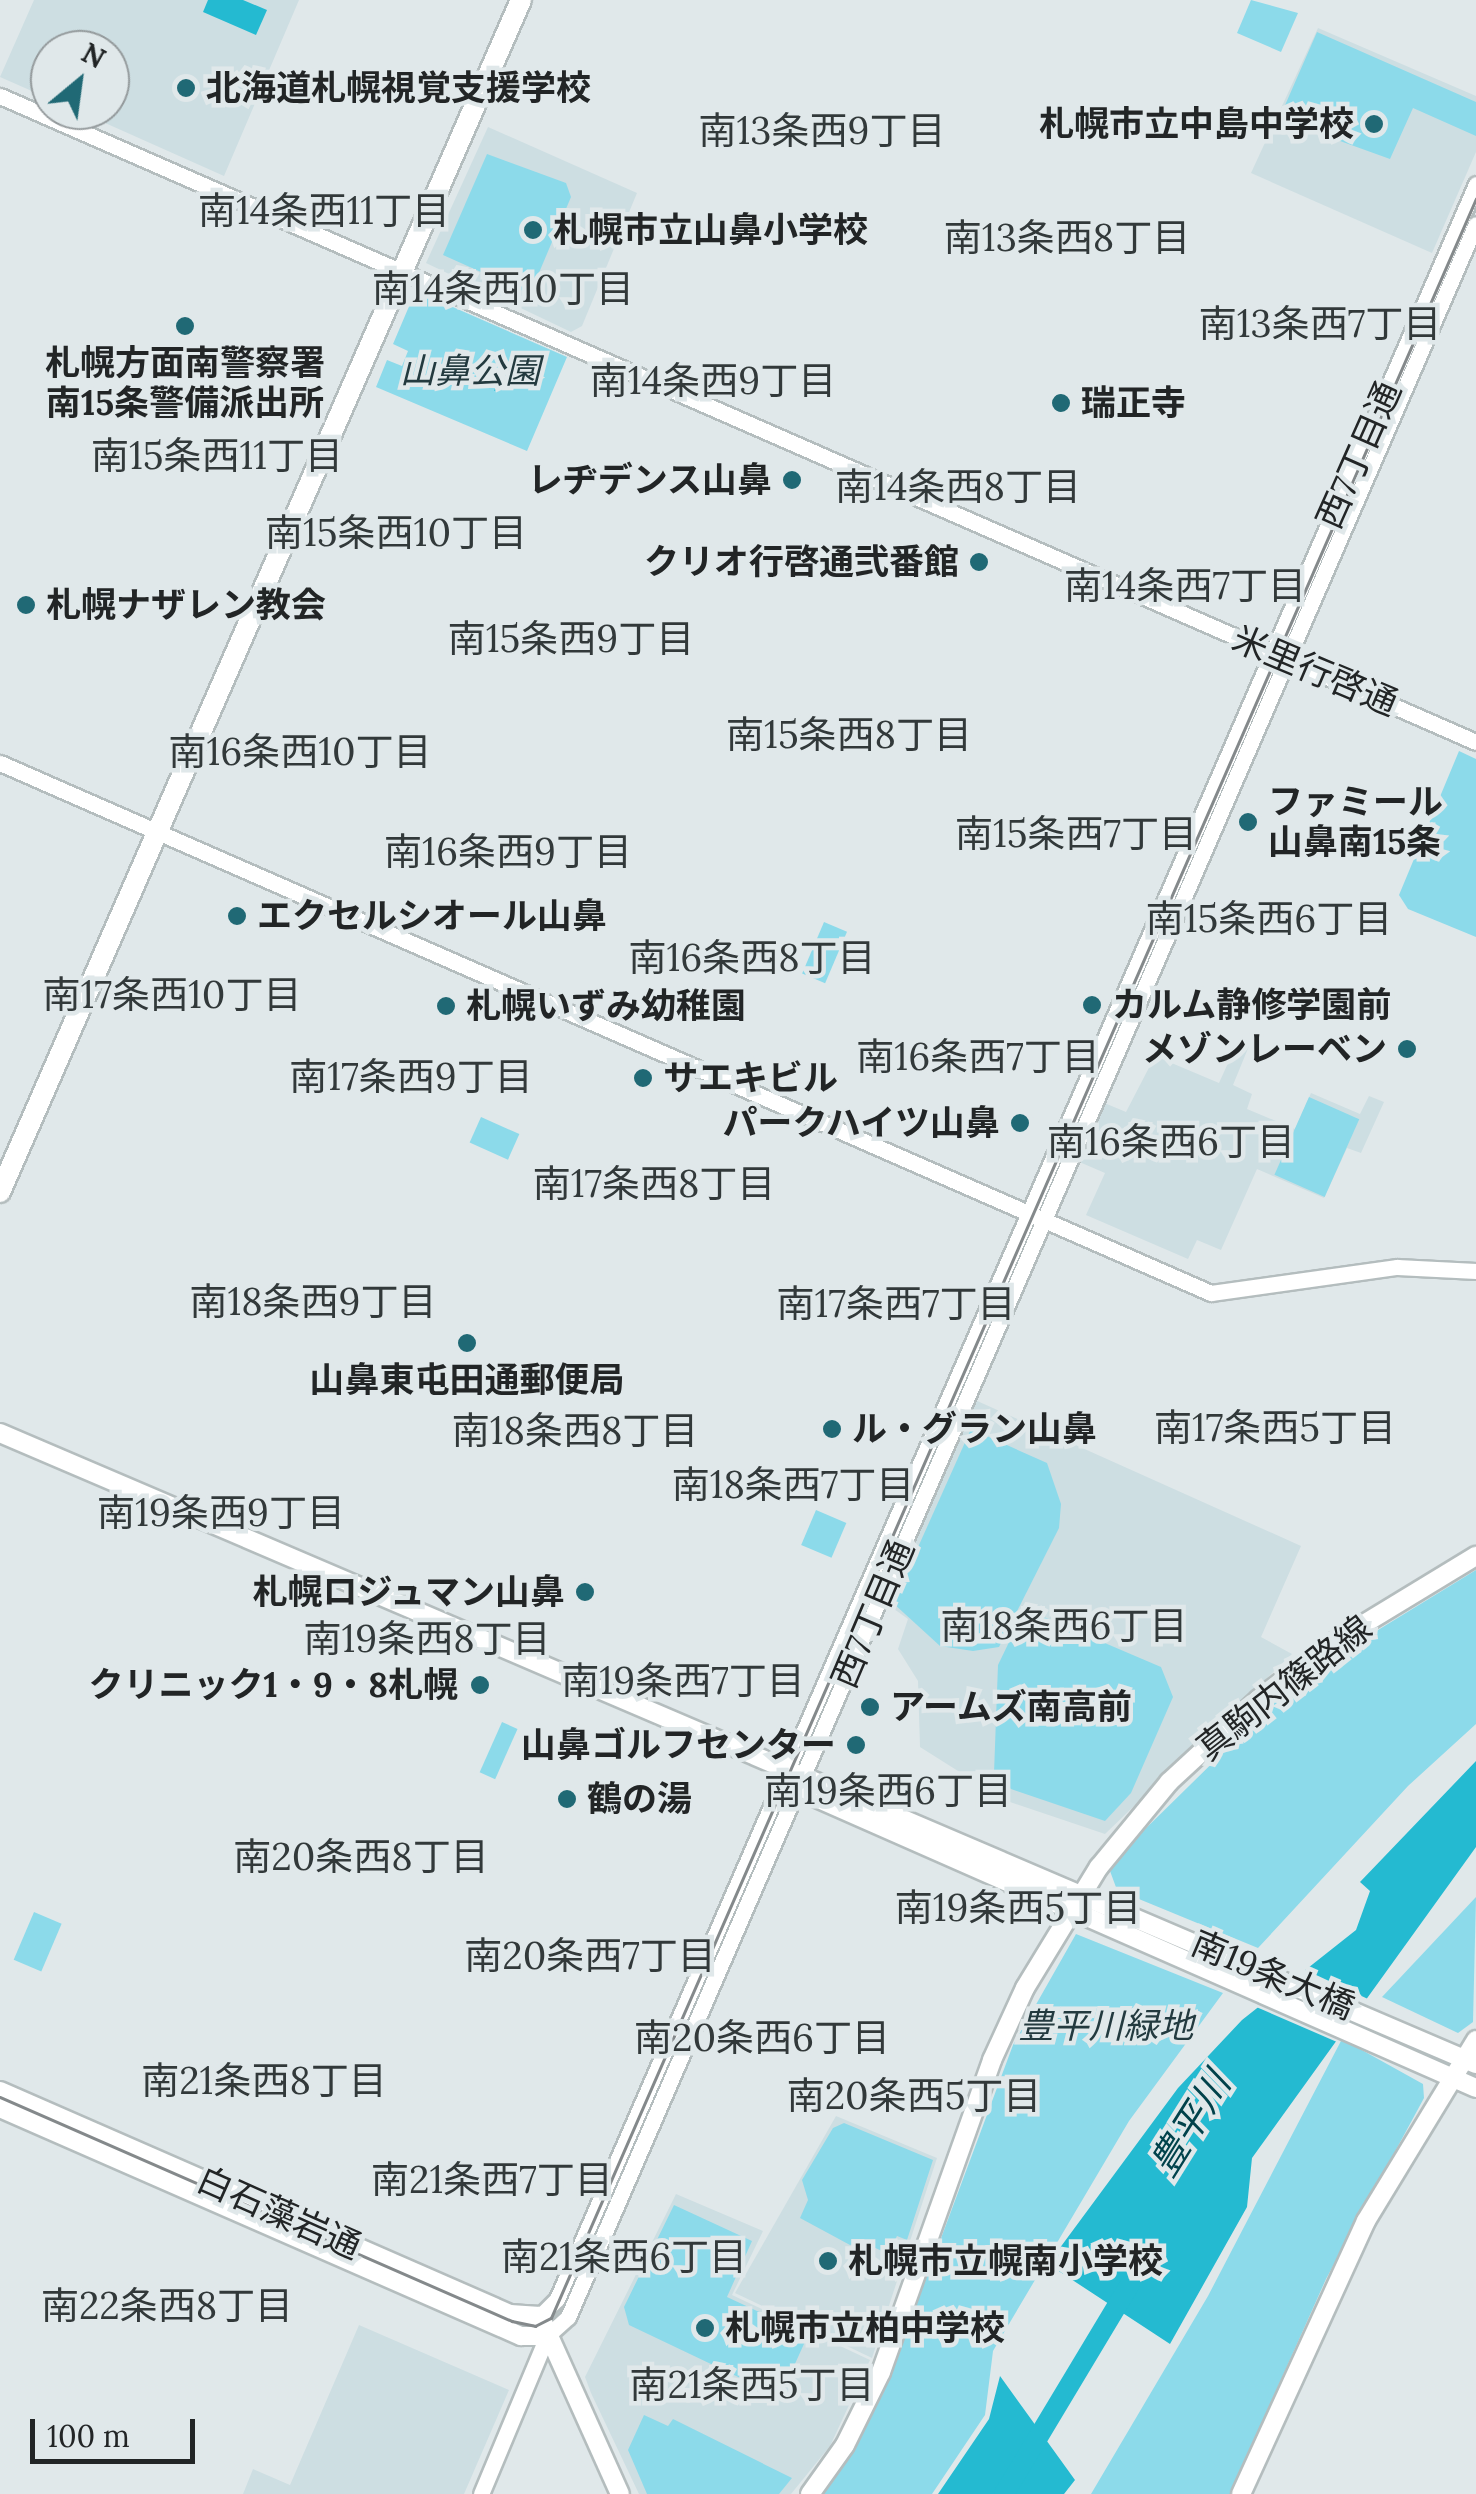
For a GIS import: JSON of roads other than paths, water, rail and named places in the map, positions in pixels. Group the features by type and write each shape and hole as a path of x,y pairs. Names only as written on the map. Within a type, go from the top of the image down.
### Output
{"highway":[{"path":"0,1192 521,0"}],"main road":[{"path":"0,1433 793,1776"},
{"name":"真駒内篠路線","path":"810,2494 845,2445 881,2372 992,2060 1088,1895 1153,1800 1258,1698 1364,1623 1476,1556"},
{"name":"南19条大橋","path":"793,1776 819,1780 1463,2058"},
{"name":"南19条大橋","path":"793,1776 812,1796 1476,2088"},
{"path":"1241,2494 1366,2221 1445,2072 1463,2058 1476,2040"},
{"name":"白石藻岩通","path":"0,2091 510,2314 540,2316"},
{"name":"白石藻岩通","path":"0,2108 521,2336 547,2336"},
{"path":"540,2316 620,2494"}],"street":[{"name":"米里行啓通","path":"0,96 1476,742"},
{"name":"西7丁目通","path":"1281,654 1476,184"},
{"name":"西7丁目通","path":"540,2316 557,2299 793,1776 1281,654 1476,224"},
{"path":"0,764 1211,1293 1396,1266 1476,1271"},
{"name":"西7丁目通","path":"481,2494 547,2336 568,2316 793,1776"}],"water":[{"path":"208,0 243,0 267,10 256,35 203,12"},
{"path":"521,367 530,370 530,379 494,391 502,373"},
{"path":"1476,1761 1476,1847 1252,2158 1247,2207 1170,2344 1048,2264 1178,2088 1242,2020 1356,1930 1370,1891 1360,1882"},
{"path":"1000,2376 1075,2480 1064,2494 938,2494 989,2419"}],"waterway":[{"name":"豊平川","path":"1004,2494 1129,2286"}],"tram line":[{"path":"0,2097 512,2321 535,2326 551,2318 1476,199"}],"place":[{"name":"北海道札幌視覚支援学校","path":"186,88"},
{"name":"札幌市立中島中学校","path":"1374,124"},
{"name":"札幌市立山鼻小学校","path":"533,230"},
{"name":"札幌方面南警察署 南15条警備派出所","path":"185,326"},
{"name":"瑞正寺","path":"1061,403"},
{"name":"レヂデンス山鼻","path":"792,480"},
{"name":"クリオ行啓通弐番館","path":"979,562"},
{"name":"札幌ナザレン教会","path":"26,605"},
{"name":"ファミール 山鼻南15条","path":"1248,822"},
{"name":"エクセルシオール山鼻","path":"237,916"},
{"name":"カルム静修学園前","path":"1092,1005"},
{"name":"札幌いずみ幼稚園","path":"446,1006"},
{"name":"メゾンレーベン","path":"1407,1049"},
{"name":"サエキビル","path":"643,1078"},
{"name":"パークハイツ山鼻","path":"1020,1123"},
{"name":"山鼻東屯田通郵便局","path":"467,1343"},
{"name":"ル・グラン山鼻","path":"832,1429"},
{"name":"札幌ロジュマン山鼻","path":"585,1592"},
{"name":"クリニック1・9・8札幌","path":"480,1685"},
{"name":"アームズ南高前","path":"870,1707"},
{"name":"山鼻ゴルフセンター","path":"856,1745"},
{"name":"鶴の湯","path":"567,1799"},
{"name":"札幌市立幌南小学校","path":"828,2261"},
{"name":"札幌市立柏中学校","path":"705,2328"}],"district":[{"name":"南13条西9丁目","path":"822,131"},
{"name":"南14条西11丁目","path":"324,211"},
{"name":"南13条西8丁目","path":"1067,238"},
{"name":"南14条西10丁目","path":"503,289"},
{"name":"南13条西7丁目","path":"1320,324"},
{"name":"南14条西9丁目","path":"713,381"},
{"name":"南15条西11丁目","path":"217,456"},
{"name":"南14条西8丁目","path":"958,487"},
{"name":"南15条西10丁目","path":"396,533"},
{"name":"南14条西7丁目","path":"1185,586"},
{"name":"南15条西9丁目","path":"571,639"},
{"name":"南15条西8丁目","path":"849,735"},
{"name":"南16条西10丁目","path":"300,752"},
{"name":"南15条西7丁目","path":"1076,834"},
{"name":"南16条西9丁目","path":"508,852"},
{"name":"南15条西6丁目","path":"1269,919"},
{"name":"南16条西8丁目","path":"752,958"},
{"name":"南17条西10丁目","path":"172,995"},
{"name":"南16条西7丁目","path":"978,1057"},
{"name":"南17条西9丁目","path":"411,1077"},
{"name":"南16条西6丁目","path":"1171,1142"},
{"name":"南17条西8丁目","path":"654,1184"},
{"name":"南18条西9丁目","path":"313,1302"},
{"name":"南17条西7丁目","path":"896,1304"},
{"name":"南17条西5丁目","path":"1275,1428"},
{"name":"南18条西8丁目","path":"575,1431"},
{"name":"南18条西7丁目","path":"793,1485"},
{"name":"南19条西9丁目","path":"221,1513"},
{"name":"南18条西6丁目","path":"1064,1626"},
{"name":"南19条西8丁目","path":"427,1639"},
{"name":"南19条西7丁目","path":"683,1681"},
{"name":"南19条西6丁目","path":"888,1791"},
{"name":"南20条西8丁目","path":"361,1857"},
{"name":"南19条西5丁目","path":"1018,1908"},
{"name":"南20条西7丁目","path":"590,1956"},
{"name":"南20条西6丁目","path":"762,2038"},
{"name":"南21条西8丁目","path":"264,2081"},
{"name":"南20条西5丁目","path":"914,2096"},
{"name":"南21条西7丁目","path":"492,2180"},
{"name":"南21条西6丁目","path":"624,2257"},
{"name":"南22条西8丁目","path":"167,2306"},
{"name":"南21条西5丁目","path":"752,2385"}],"park label":[{"name":"山鼻公園","path":"470,371"},
{"name":"豊平川緑地","path":"1106,2026"}]}
